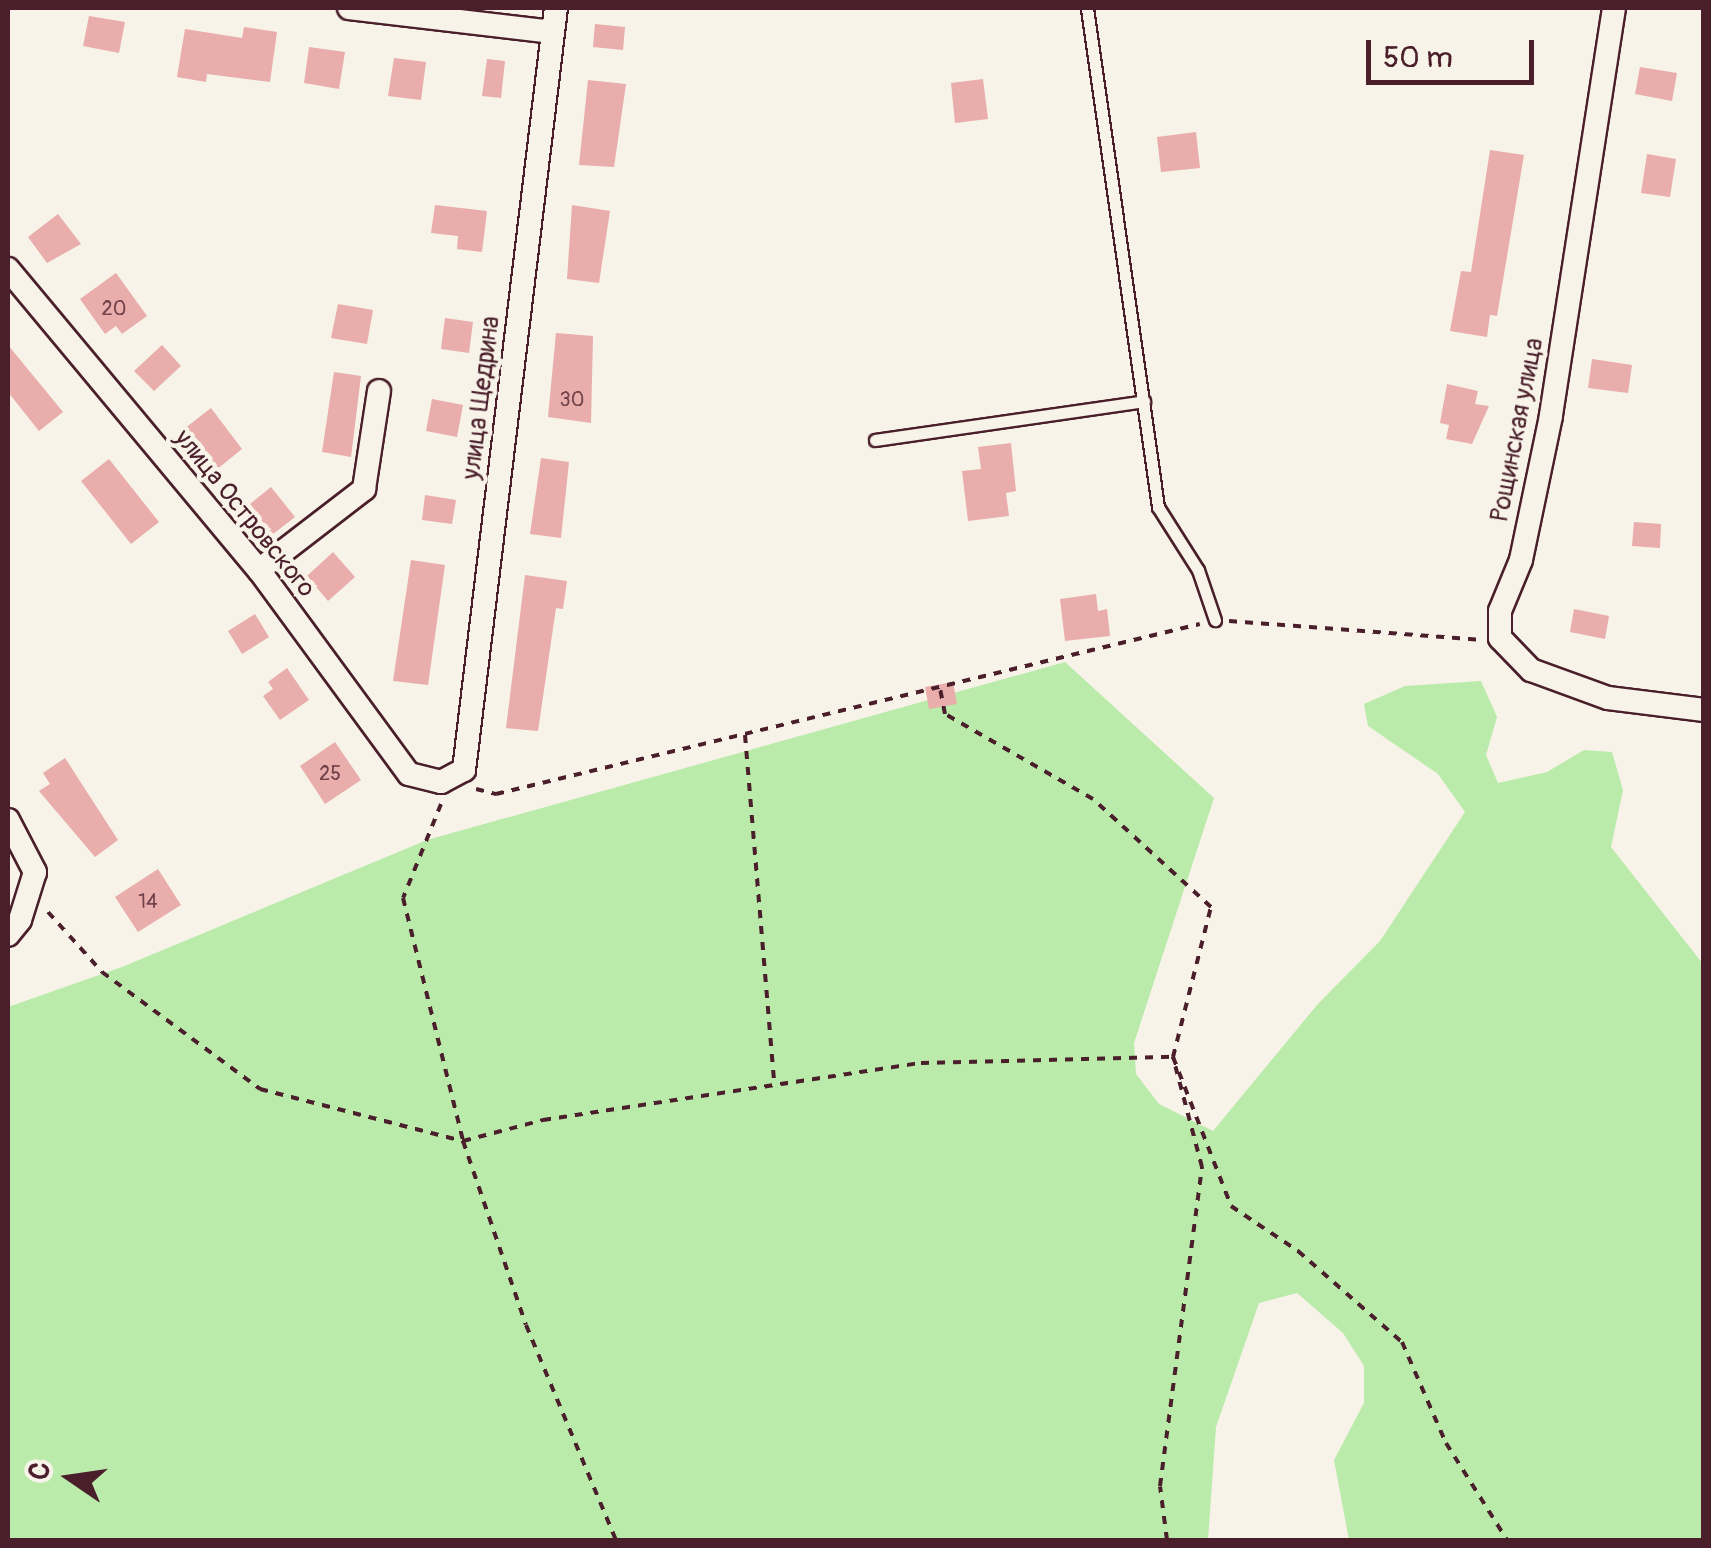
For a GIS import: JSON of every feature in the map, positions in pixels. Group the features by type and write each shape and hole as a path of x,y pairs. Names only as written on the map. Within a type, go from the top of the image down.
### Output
{"street":[{"path":"349,8 553,32"},
{"name":"улица Щедрина","path":"441,782 464,770 556,8"},
{"name":"Рощинская улица","path":"1500,638 1500,611 1521,560 1552,416 1614,8"},
{"name":"улица Островского","path":"8,268 259,570 408,774 441,782"},
{"path":"259,570 364,489 379,391"},
{"path":"1500,638 1530,670 1608,698 1704,710"},
{"path":"8,935 28,896 35,872 13,827"}],"lane":[{"path":"1087,8 1158,507 1198,570 1215,620"},
{"path":"875,440 1144,401"}],"path":[{"path":"441,782 496,794 1215,620 1500,638"},
{"path":"939,684 945,714 1093,799 1211,907 1172,1057 1202,1168 1160,1486 1167,1540"},
{"path":"745,734 774,1084"},
{"path":"441,782 446,790 403,898 463,1141 526,1325 616,1540"},
{"path":"28,896 69,930 102,972 260,1088 463,1141 543,1120 921,1063 1172,1057"},
{"path":"1172,1057 1232,1206 1298,1251 1402,1342 1446,1442 1508,1540"}],"green space":[{"path":"1065,662 1214,798 1134,1043 1136,1074 1159,1104 1213,1131 1317,1005 1380,941 1465,812 1438,774 1368,726 1364,704 1405,686 1481,681 1497,717 1486,755 1498,783 1547,772 1584,750 1612,752 1623,790 1611,847 1703,964 1703,1540 1349,1540 1334,1460 1364,1403 1364,1366 1343,1333 1297,1293 1259,1303 1216,1427 1208,1540 8,1540 8,1007 122,967 427,840"}],"building":[{"path":"89,16 125,22 119,53 83,46"},
{"path":"595,24 625,27 623,50 593,47"},
{"path":"244,27 277,32 270,82 207,74 206,82 177,77 185,29 242,38"},
{"path":"309,47 345,52 339,89 304,83"},
{"path":"394,58 426,62 421,100 388,96"},
{"path":"487,59 505,61 501,98 482,96"},
{"path":"1640,67 1677,73 1672,101 1635,94"},
{"path":"983,79 988,119 955,123 951,83"},
{"path":"588,80 626,84 614,167 579,165"},
{"path":"1196,132 1200,168 1161,172 1157,137"},
{"path":"1490,150 1524,155 1497,316 1490,315 1487,337 1450,331 1461,271 1471,272"},
{"path":"1647,154 1676,159 1670,197 1641,193"},
{"path":"435,205 487,211 482,252 457,249 458,236 431,233"},
{"path":"572,205 610,211 599,283 567,279"},
{"path":"58,214 81,244 47,263 28,237"},
{"path":"116,273 147,316 122,334 116,326 105,334 80,299"},
{"path":"338,304 373,310 367,344 331,338"},
{"path":"445,318 473,322 469,353 441,349"},
{"path":"556,333 593,336 591,423 548,417"},
{"path":"8,345 63,412 39,431 8,392"},
{"path":"162,345 181,366 154,391 134,371"},
{"path":"1592,359 1632,365 1628,393 1588,388"},
{"path":"334,372 361,376 351,457 322,452"},
{"path":"1447,384 1478,391 1475,404 1489,406 1472,444 1446,439 1449,425 1440,423"},
{"path":"432,399 463,405 457,437 426,431"},
{"path":"211,408 242,449 216,470 184,429"},
{"path":"1011,443 1016,491 1006,493 1009,516 968,521 962,471 981,469 978,447"},
{"path":"541,458 569,462 561,538 530,534"},
{"path":"109,459 159,522 131,544 81,481"},
{"path":"271,487 295,517 268,538 250,504"},
{"path":"425,495 456,500 452,524 422,520"},
{"path":"1634,522 1661,524 1660,548 1632,546"},
{"path":"333,552 355,577 328,601 307,576"},
{"path":"411,560 445,565 428,685 393,681"},
{"path":"525,575 567,581 563,609 556,608 538,731 506,728"},
{"path":"1096,594 1098,611 1107,609 1110,636 1065,641 1060,599"},
{"path":"1574,609 1609,616 1605,639 1570,632"},
{"path":"255,614 269,637 242,654 228,631"},
{"path":"287,668 309,700 280,720 263,696 273,689 268,682"},
{"path":"953,682 957,704 929,709 925,687"},
{"path":"335,742 361,780 325,804 300,766"},
{"path":"65,758 118,840 95,857 39,791 50,784 43,773"},
{"path":"158,869 181,905 138,932 115,897"}]}
